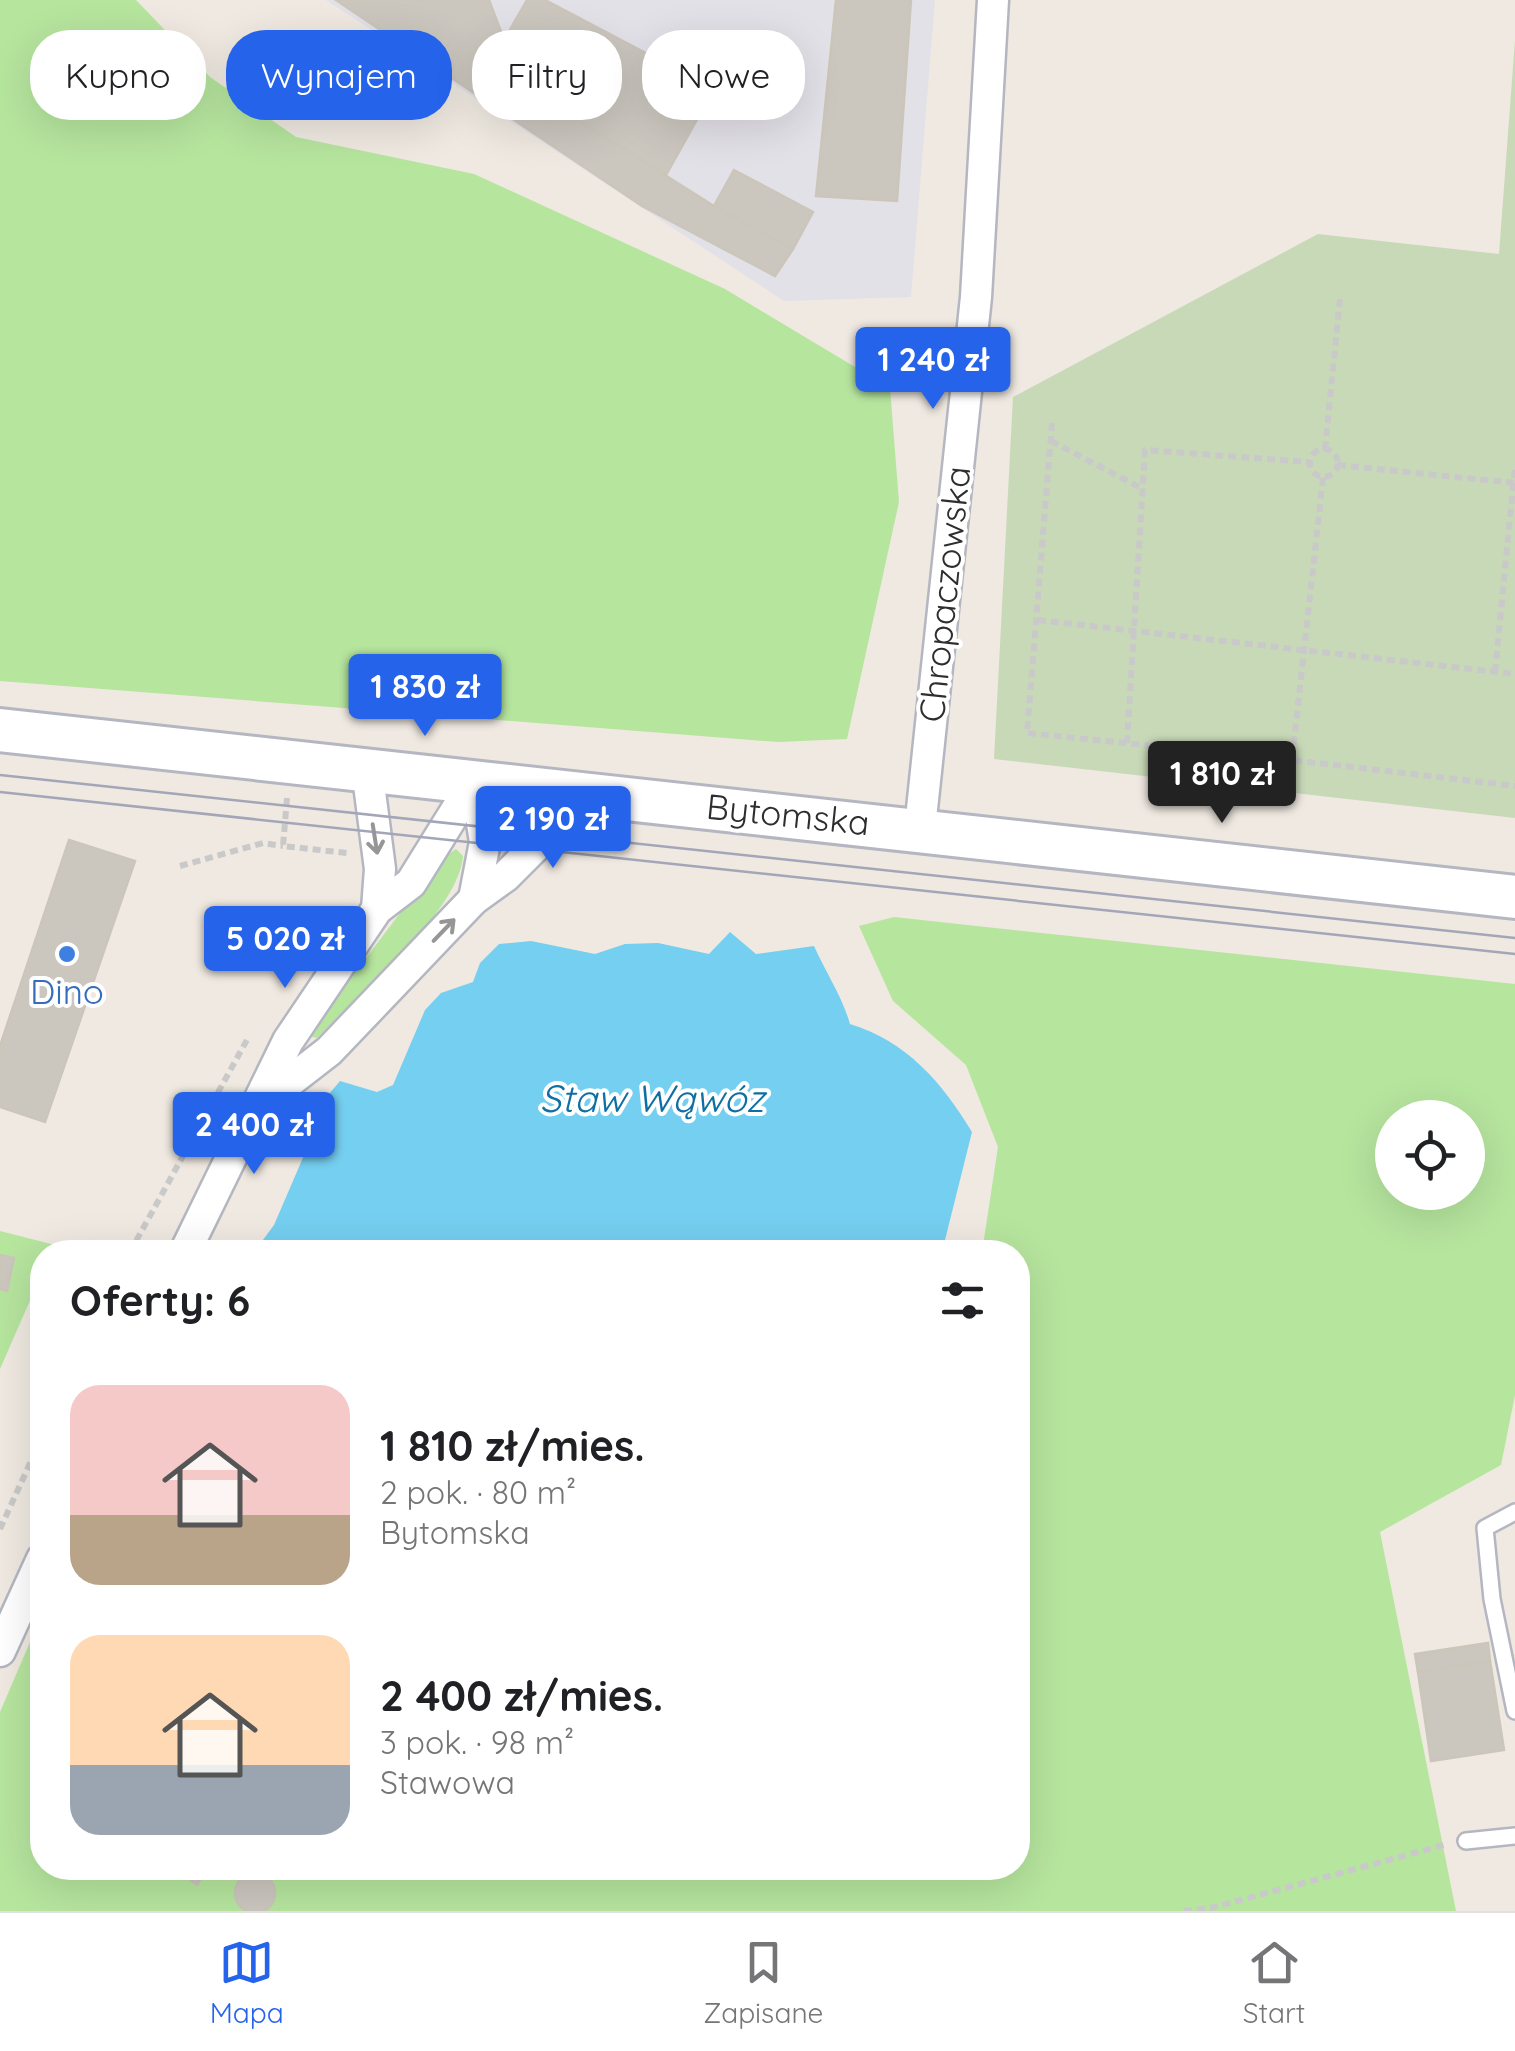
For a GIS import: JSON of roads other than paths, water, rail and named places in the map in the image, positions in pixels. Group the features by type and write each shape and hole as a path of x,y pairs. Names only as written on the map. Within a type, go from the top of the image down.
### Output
{"main road":[{"name":"Bytomska","path":"0,730 920,828 1515,897"}],"street":[{"name":"Chropaczowska","path":"920,828 976,297 993,0"},
{"path":"367,769 380,869 376,909"},
{"path":"474,899 485,842 475,780"},
{"path":"190,1240 288,1041 376,909 410,883 475,780"},
{"path":"256,1108 329,1051 474,899 506,876 590,792"},
{"path":"0,1651 30,1585"}],"lane":[{"path":"1515,1512 1486,1528 1492,1599 1515,1711"},
{"path":"1466,1841 1515,1836"}],"water":[{"name":"Staw Wąwóz","path":"730,932 756,954 814,946 850,1024 905,1052 935,1080 972,1132 945,1240 263,1240 274,1225 305,1153 334,1121 329,1094 340,1081 377,1092 393,1085 425,1010 441,993 473,982 480,963 499,944 531,941 595,954 625,944 658,943 709,954"}],"tram line":[{"path":"0,775 1515,938"},
{"path":"0,792 1515,954"}],"place":[{"name":"Dino","path":"67,954"}]}
